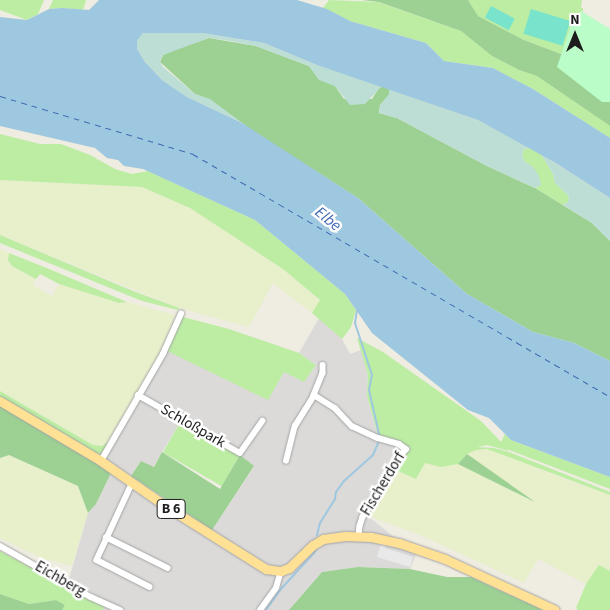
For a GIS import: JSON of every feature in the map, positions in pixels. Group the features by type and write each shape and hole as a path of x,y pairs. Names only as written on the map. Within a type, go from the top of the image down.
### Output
{"main road":[{"name":"B 6","path":"0,401 101,461 260,566 281,571"},
{"path":"281,571 289,568 313,545 323,540 359,536 385,539 412,547 465,568 556,610"}],"street":[{"path":"101,461 163,354 181,314"},
{"path":"286,461 295,426 314,395 323,373 323,365"},
{"name":"Schloßpark","path":"138,395 240,453 262,421"},
{"name":"Fischerdorf","path":"314,395 335,408 352,426 380,439 399,444 406,449 363,517 359,536"},
{"path":"133,482 97,560 150,588"},
{"path":"106,537 168,568"},
{"name":"Eichberg","path":"0,546 91,597 120,610"},
{"path":"260,610 276,588 281,571"}],"shaded area":[{"path":"143,33 203,33 264,43 317,65 382,86 365,104 350,105 335,86 319,80 309,66 256,46 209,38 163,55 160,62 163,67 195,94 210,99 242,123 187,97 162,80 145,62 137,49 137,41"},
{"path":"389,89 478,120 530,148 524,149 522,155 524,161 533,167 539,176 541,185 535,188 487,166 397,118 379,113 380,105 389,94"},
{"path":"541,154 610,198 610,241 592,223 563,205 568,202 569,196 555,183 553,174"},
{"path":"319,318 342,339 350,354 361,350 368,375 367,396 378,435 408,450 368,516 416,555 410,569 358,567 322,572 289,610 103,610 107,602 69,579 88,513 96,504 112,471 207,537 254,467 240,455 181,421 153,467 141,461 131,476 104,459 165,350 284,371 304,382 316,365 299,353"},
{"path":"381,543 386,545 385,548 413,557 410,567 377,557"}],"green space":[{"path":"0,0 44,0 38,14 27,20 0,10"},
{"path":"53,0 86,0 83,10 49,9"},
{"path":"329,0 378,2 461,31 492,56 519,70 537,76 610,126 610,138 533,89 493,68 444,61 426,43 350,21 323,8"},
{"path":"362,0 468,0 478,16 524,40 569,57 610,102 610,126 537,76 519,70 492,56 461,31 379,2"},
{"path":"468,0 582,0 581,8 583,8 583,12 580,11 610,102 569,57 524,40 478,16"},
{"path":"491,6 515,19 509,30 485,17"},
{"path":"531,9 570,21 563,46 523,34"},
{"path":"581,11 610,29 610,102 602,102 557,67 572,22"},
{"path":"209,38 256,46 309,66 319,79 335,86 344,99 372,99 382,86 389,89 390,94 380,105 379,113 397,118 487,166 535,188 592,223 610,241 610,361 574,343 533,332 467,294 358,198 256,133 210,100 195,94 160,62 163,55 173,50"},
{"path":"0,134 40,144 61,144 90,155 115,169 132,174 148,171 255,220 345,294 356,310 351,327 342,339 312,313 320,300 283,269 190,208 142,187 0,180"},
{"path":"530,148 541,154 553,174 555,183 569,196 568,202 563,205 535,188 540,185 533,167 524,161 522,155 524,149"},
{"path":"0,180 142,187 190,208 283,269 320,301 312,313 273,283 249,327 179,308 0,235"},
{"path":"0,235 133,291 179,308 178,310 142,301 0,243"},
{"path":"0,249 9,253 8,260 12,266 36,279 33,285 52,296 59,284 119,303 127,302 175,315 161,351 108,442 102,446 94,445 0,391"},
{"path":"9,253 127,302 119,303 59,284 40,274 36,279 12,266 8,260"},
{"path":"183,317 229,329 299,353 316,365 304,382 284,372 268,400 165,350"},
{"path":"357,338 383,352 481,421 501,442 505,434 511,440 610,477 610,489 507,449 509,451 487,445 477,447 494,448 509,452 610,492 610,495 487,449 476,450 467,454 458,464 441,467 425,463 416,479 396,470 408,450 378,435 367,396 368,375"},
{"path":"0,391 93,445 102,446 108,442 106,450 103,454 92,452 0,398"},
{"path":"0,405 112,471 96,504 88,513 78,486 9,455 0,458"},
{"path":"181,421 240,455 222,486 163,452"},
{"path":"476,449 494,450 554,475 610,495 610,571 599,566 586,584 538,559 524,583 418,534 368,516 396,470 416,479 425,462 441,467 458,464 531,500 467,454"},
{"path":"162,452 220,489 240,455 254,466 212,530 131,476 141,461 154,467"},
{"path":"467,454 535,502 458,464"},
{"path":"9,455 78,486 88,513 72,566 41,558 0,538 0,458"},
{"path":"0,551 104,607 103,610 62,610 65,605 56,600 29,604 0,594"},
{"path":"599,565 610,571 610,610 578,610 576,608 586,584"},
{"path":"358,567 410,569 447,577 471,577 543,610 289,610 322,572"},
{"path":"0,594 29,604 56,600 65,605 62,610 0,610"}],"water":[{"name":"Elbe","path":"99,0 297,0 327,9 350,21 426,43 444,61 493,68 533,89 610,138 610,198 554,162 478,120 317,65 264,43 203,33 143,33 137,41 137,49 145,62 162,80 187,97 242,123 358,198 467,294 533,332 574,343 610,361 610,477 511,440 489,418 468,410 372,333 345,294 255,220 143,169 124,166 118,160 107,158 95,148 0,126 0,17 27,20 49,9 89,10"}],"waterway":[{"path":"317,535 320,523 335,499 336,492 344,481 373,455 378,443 379,434 369,390 372,375 355,323 357,311"},
{"path":"266,610 280,590 316,549"}],"ferry route":[{"path":"0,96 193,154 610,397"}]}
